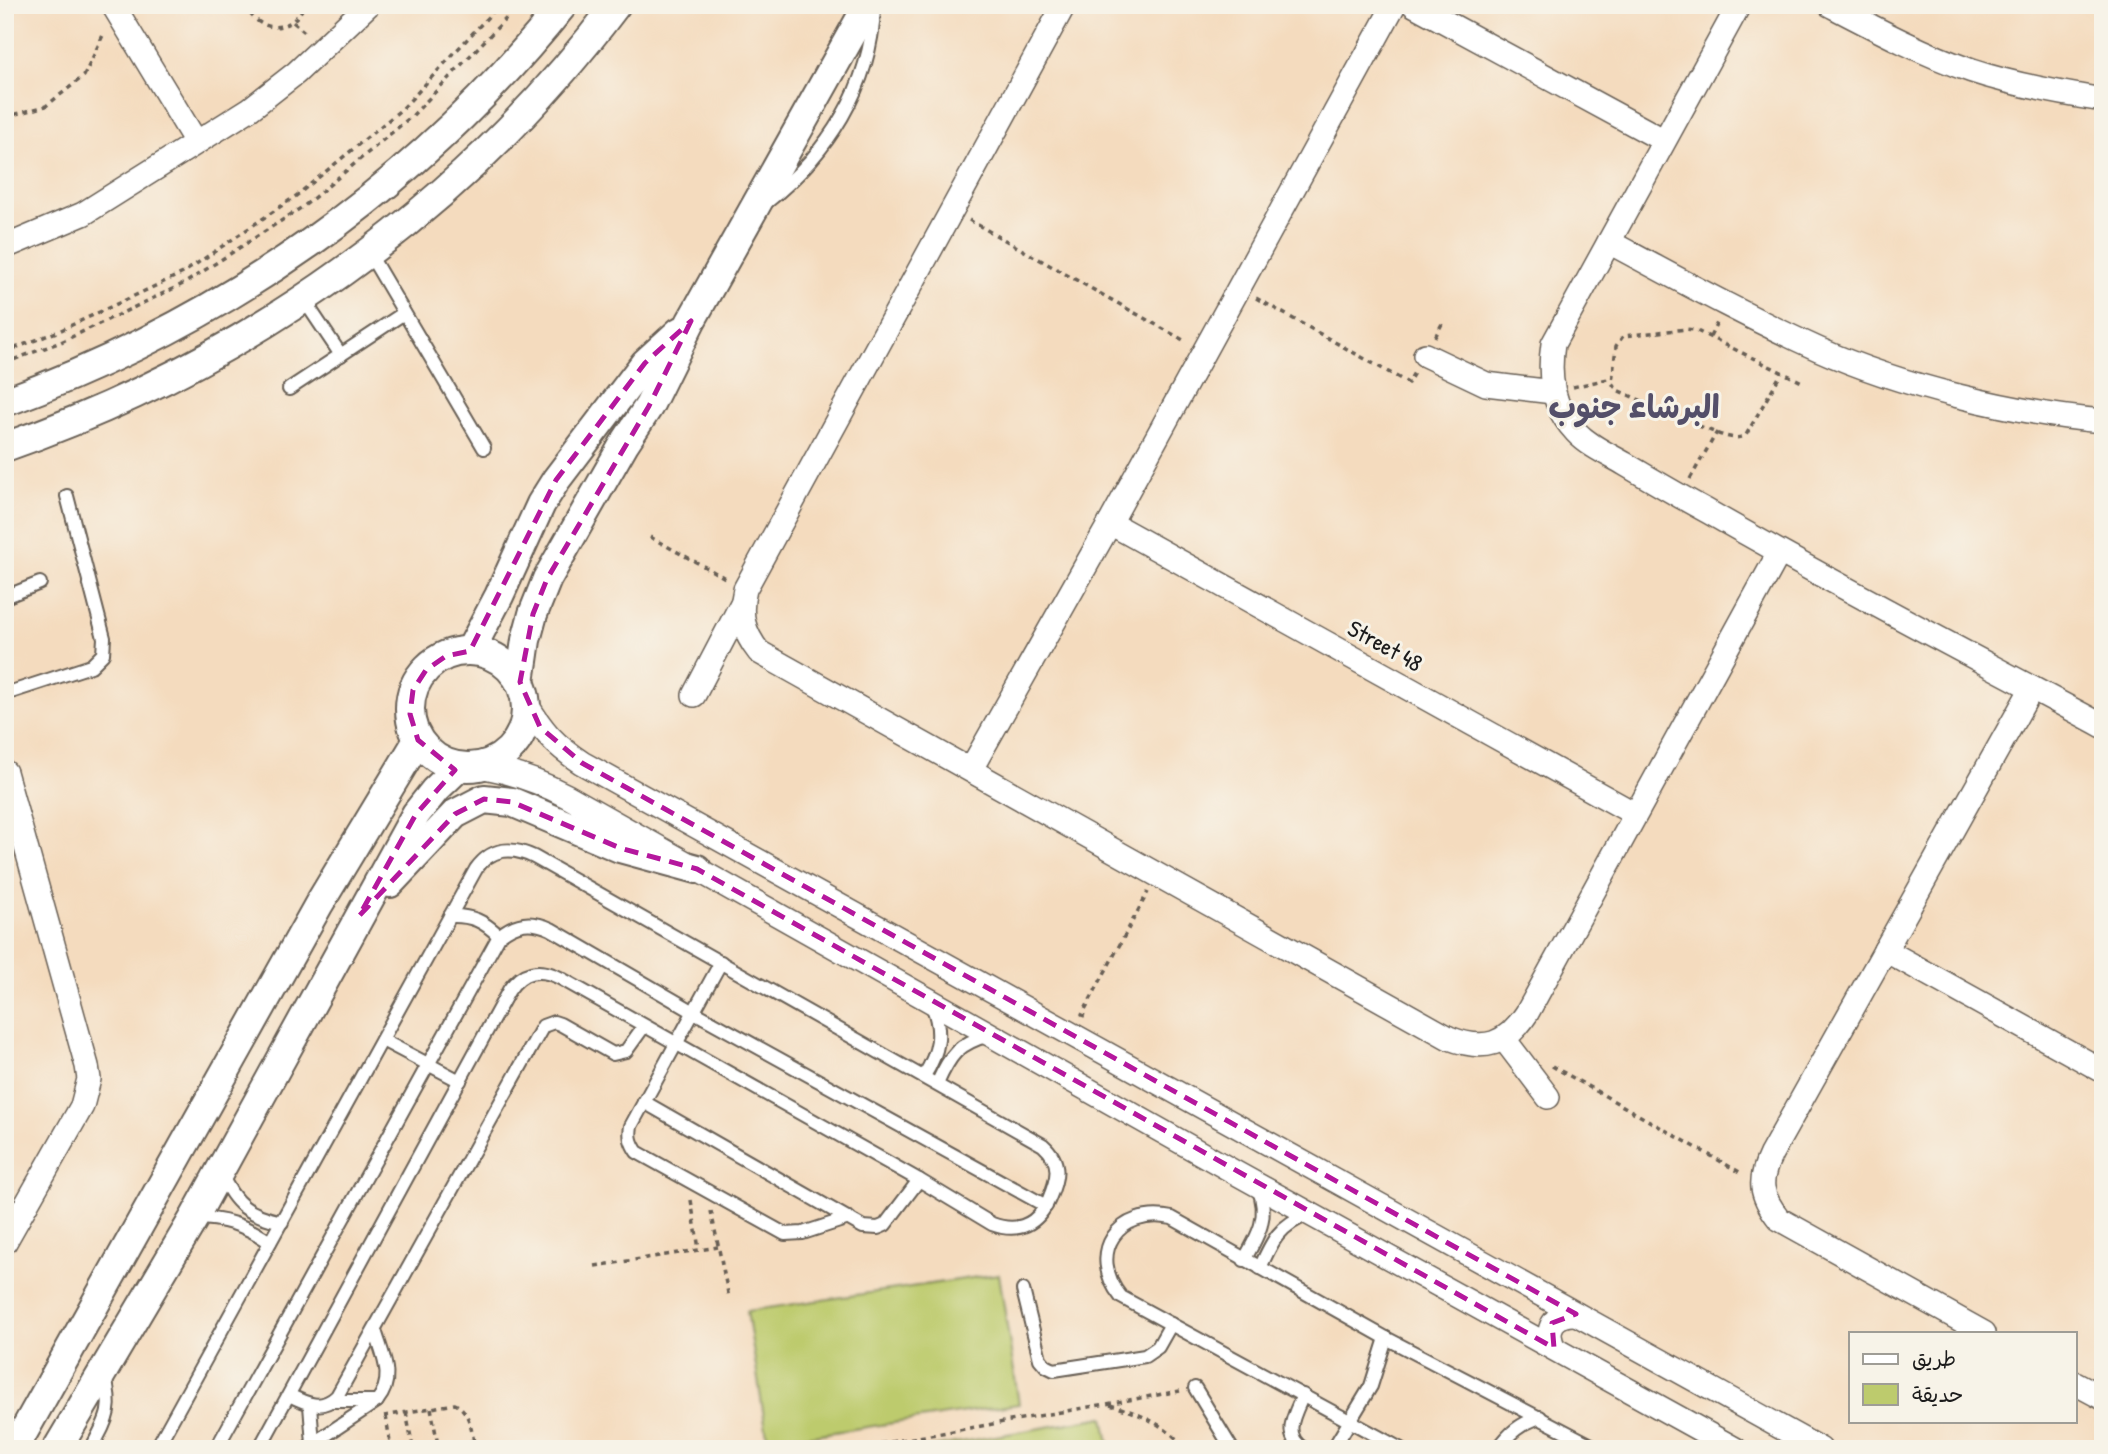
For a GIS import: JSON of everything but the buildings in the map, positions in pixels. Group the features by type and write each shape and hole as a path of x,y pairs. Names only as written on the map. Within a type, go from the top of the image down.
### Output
{"street":[{"path":"5,247 83,214 250,108 296,73 368,5"},
{"path":"5,402 69,379 169,332 263,275 350,215 431,147 505,72 563,5"},
{"path":"5,447 110,407 197,364 304,300 369,253 443,192 513,125 579,55 616,5"},
{"path":"57,1449 194,1218 416,814 435,790 470,766 500,758 516,744 525,724 523,692 526,640 547,579 624,444 649,406 691,321 868,5"},
{"path":"694,695 743,597 1064,5"},
{"path":"971,769 1110,523 1394,5"},
{"path":"1414,5 1663,140"},
{"path":"1739,5 1553,344 1550,368 1553,392 1562,414 1577,433 1597,447 1779,553 2103,726"},
{"path":"1830,5 1903,42 1971,71 2048,91 2103,100"},
{"path":"118,13 196,142"},
{"path":"1609,242 1726,304 1821,350 1906,381 1993,404 2103,421"},
{"path":"470,651 499,596 541,504 556,480 645,363 691,321"},
{"path":"1425,355 1486,384 1553,392"},
{"name":"Street 48","path":"1110,523 1635,814"},
{"path":"743,597 742,622 748,639 759,652 1449,1038 1467,1045 1486,1045 1504,1039 1518,1027 1527,1013 1779,553"},
{"path":"1734,1448 1256,1184 541,783 513,772 442,761 418,740 410,714 413,690 426,670 446,656 470,651 489,655 507,666 540,727 559,747 582,763 1820,1449"},
{"path":"1982,1332 1779,1219 1768,1205 1762,1184 1763,1170 2032,688"},
{"path":"14,1449 312,916 418,740"},
{"path":"5,772 89,1079 82,1107 5,1242"},
{"path":"359,916 455,814 484,799 512,802 620,848 697,869"},
{"path":"1885,950 2103,1071"},
{"path":"1504,1039 1548,1097"},
{"path":"1554,1348 1550,1340 1552,1323 1558,1317 1576,1314"},
{"path":"2076,1384 2103,1398"}],"lane":[{"path":"755,211 804,169 834,131 852,100 865,66 873,31 874,5"},
{"path":"369,253 484,448"},
{"path":"304,300 341,355"},
{"path":"289,389 404,313"},
{"path":"5,694 91,666 103,654 104,638 67,496"},
{"path":"5,597 40,583"},
{"path":"156,1449 450,916 481,862 496,852 514,849 534,857 1044,1144 1051,1152 1058,1172 1046,1206 1039,1217 1029,1225 1017,1229 992,1224 919,1180 549,972 526,974 516,980 509,990 259,1449"},
{"path":"450,916 477,919 499,936"},
{"path":"216,1449 499,936 510,927 524,922 538,923 1046,1206"},
{"path":"721,962 631,1126 629,1135 632,1144 637,1152 785,1234 803,1233 849,1217"},
{"path":"924,1076 934,1059 939,1040 938,1020 930,1001"},
{"path":"332,1401 375,1330 543,1026 554,1022 560,1024 613,1054 626,1051 644,1026"},
{"path":"937,1084 946,1064 956,1051 971,1040 990,1035"},
{"path":"382,1040 460,1081"},
{"path":"644,1102 863,1227 871,1229 886,1225 919,1180"},
{"path":"220,1171 228,1191 242,1207 261,1217 282,1222"},
{"path":"1244,1260 1262,1227 1263,1198 1256,1184"},
{"path":"1260,1268 1280,1230 1294,1219 1310,1213"},
{"path":"1401,1449 1121,1297 1110,1283 1105,1266 1107,1248 1115,1234 1126,1223 1141,1216 1172,1218 1386,1338 1598,1449"},
{"path":"194,1218 234,1222 253,1230 270,1242"},
{"path":"1023,1290 1040,1359 1054,1370 1145,1356 1158,1347 1171,1324"},
{"path":"309,1447 377,1401 385,1391 388,1379 375,1330"},
{"path":"1333,1449 1371,1387 1386,1338"},
{"path":"91,1449 107,1419 109,1408 110,1395 103,1370"},
{"path":"1195,1388 1232,1449"},
{"path":"289,1395 318,1406 332,1401 377,1401"},
{"path":"1303,1395 1290,1427 1297,1444 1304,1449"},
{"path":"309,1447 310,1405"},
{"path":"1498,1449 1507,1435 1522,1423 1540,1417"}],"path":[{"path":"5,117 46,106 84,76 105,32 118,13 149,5"},
{"path":"244,5 257,21 269,27 281,27 293,22 304,5"},
{"path":"5,352 59,331 183,274 296,196 403,108 499,5"},
{"path":"5,363 61,342 186,283 304,206 413,115 519,5"},
{"path":"952,211 1204,352"},
{"path":"1238,289 1408,383 1444,320"},
{"path":"1651,405 1614,387 1612,378 1616,346 1623,336 1686,328 1802,382"},
{"path":"1699,426 1737,439 1746,435 1782,372"},
{"path":"1553,392 1612,378"},
{"path":"1681,496 1717,432"},
{"path":"650,537 743,597"},
{"path":"1094,1021 1082,1015 1158,875"},
{"path":"1551,1065 1762,1184"},
{"path":"688,1180 699,1250"},
{"path":"707,1191 729,1298"},
{"path":"595,1266 718,1247"},
{"path":"851,1449 1195,1388"},
{"path":"347,1422 455,1404 460,1406 467,1416 473,1441 478,1449"},
{"path":"1108,1405 1137,1412 1163,1426 1186,1449"},
{"path":"432,1408 438,1445"},
{"path":"406,1412 411,1449 438,1445 446,1447 473,1441"},
{"path":"386,1416 391,1449"}],"highlighted area":[{"path":"691,321 649,406 547,579 533,614 520,682 540,727 582,763 1576,1314 1552,1323 1554,1348 697,869 620,848 512,802 484,799 455,814 359,916 416,814 455,770 418,740 410,714 413,690 426,670 446,656 470,651 556,480 645,363"}],"green space":[{"path":"999,1274 1019,1404 768,1442 747,1311"},
{"path":"1104,1417 1110,1449 922,1449"}],"district":[{"name":"البرشاء جنوب","path":"1634,407"}]}
